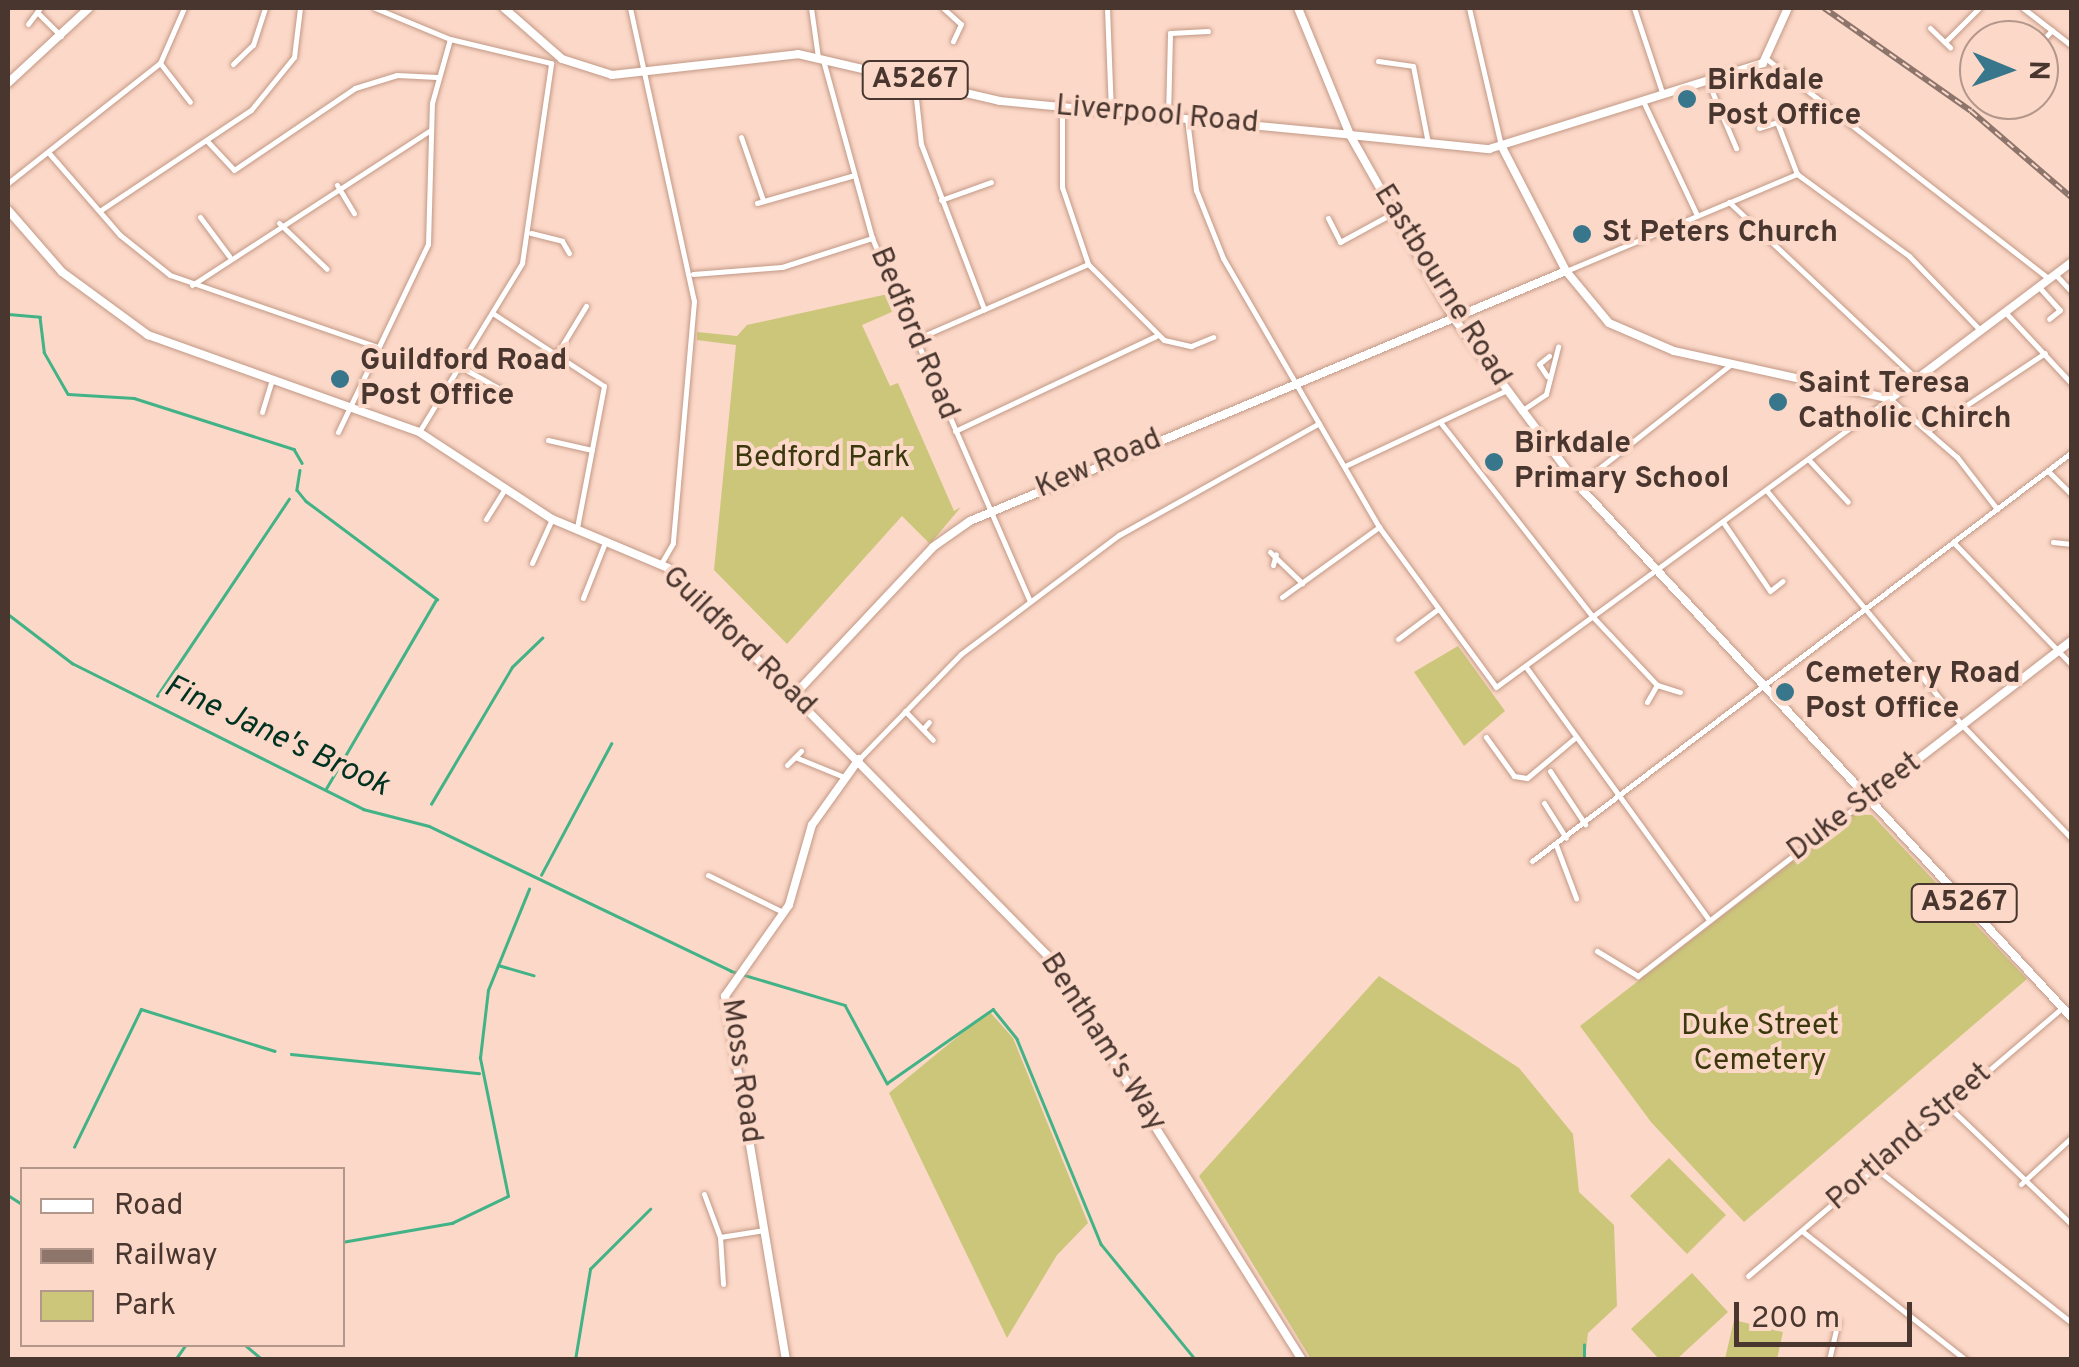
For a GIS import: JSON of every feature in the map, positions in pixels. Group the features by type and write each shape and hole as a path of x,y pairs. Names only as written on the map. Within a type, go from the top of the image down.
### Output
{"main road":[{"path":"8,83 89,8"},
{"path":"504,8 562,60"},
{"name":"Eastbourne Road","path":"1298,8 1350,135 1453,317 1578,485 1654,572"},
{"path":"1768,60 1788,8"},
{"name":"Liverpool Road","path":"562,60 639,76 821,57 914,80 1062,107 1502,147 1768,60"},
{"path":"1502,147 1566,271 1609,323 1638,340 1890,399 2072,262"},
{"name":"Guildford Road","path":"8,210 123,320 271,382 348,402 419,432 503,492 552,519 604,544 661,564 797,692 859,759"},
{"name":"Kew Road","path":"797,692 933,547 990,510 1566,271"},
{"name":"A5267","path":"1654,572 1762,693 2072,1018"},
{"name":"Duke Street","path":"1864,801 2072,640"},
{"name":"Moss Road","path":"786,1360 726,1009 740,967 784,912 812,825 859,759"},
{"name":"Bentham's Way","path":"859,759 1047,955 1302,1360"},
{"name":"Portland Street","path":"2062,1008 2072,999"}],"street":[{"path":"8,183 160,64 184,8"},
{"path":"233,64 252,45 265,8"},
{"path":"101,210 251,110 294,57 300,8"},
{"path":"375,8 450,39 552,63 562,60"},
{"path":"630,8 639,76 692,274 672,543 661,564"},
{"name":"Bedford Road","path":"812,8 851,176 872,238 1030,600"},
{"path":"943,8 960,24 953,40"},
{"path":"1107,8 1111,112"},
{"path":"1469,8 1502,147"},
{"path":"1634,8 1662,92"},
{"path":"1930,28 1949,44 1979,8"},
{"path":"28,24 38,10 61,36"},
{"path":"1168,118 1170,33 1208,31"},
{"path":"2062,38 2072,33"},
{"path":"2059,36 2072,46"},
{"path":"338,432 348,402 428,244 431,130 437,77 450,39"},
{"path":"1768,60 2072,292"},
{"path":"1378,61 1413,66 1428,143"},
{"path":"419,432 494,314 531,234 552,63"},
{"path":"160,64 190,102"},
{"path":"208,142 234,170 355,88 398,75 437,77"},
{"path":"1707,79 1736,148"},
{"path":"914,80 920,144 984,309"},
{"path":"1642,99 1698,215"},
{"path":"1062,107 1062,187 1088,264 1156,336 1191,346 1212,336"},
{"path":"1186,119 1208,228 1379,528 1496,687 1890,399 1928,430 1997,509"},
{"path":"1759,128 1777,122 1796,174 1908,256 1980,330"},
{"path":"191,285 228,256 337,185 431,130"},
{"path":"739,141 760,201 851,176"},
{"path":"48,152 151,263 191,285 378,348"},
{"path":"1566,271 1796,174"},
{"path":"941,200 990,182"},
{"path":"337,185 354,213"},
{"path":"1729,202 1915,377"},
{"path":"1328,218 1340,242 1393,214"},
{"path":"200,217 228,256"},
{"path":"279,223 327,269"},
{"path":"531,234 562,241 569,253"},
{"path":"692,274 782,267 872,238"},
{"path":"914,340 1088,264"},
{"path":"2040,286 2060,310 2049,319"},
{"path":"558,352 586,306"},
{"path":"2006,312 2072,384"},
{"path":"494,314 558,352 604,386 576,531"},
{"path":"955,432 1156,336"},
{"path":"1521,410 1546,394 1547,376 1539,364 1558,347"},
{"path":"1928,430 2045,353"},
{"path":"1547,376 1559,367 1550,356"},
{"path":"1578,485 1732,361"},
{"path":"461,367 508,394"},
{"path":"262,412 271,382"},
{"path":"1344,466 1505,390"},
{"path":"1440,422 1594,617 1656,685 1680,692"},
{"path":"859,759 905,711 1030,600 1120,534 1319,423"},
{"path":"548,440 592,450"},
{"path":"1532,861 1762,693 2072,452"},
{"path":"1809,460 1848,502"},
{"path":"2048,471 2072,495"},
{"path":"1767,491 1963,726 2072,839"},
{"path":"486,519 503,492"},
{"path":"532,564 552,519"},
{"path":"1723,522 1770,590 1783,581"},
{"path":"1282,597 1379,528"},
{"path":"2053,542 2072,544"},
{"path":"1954,543 2072,665"},
{"path":"582,598 604,544"},
{"path":"1273,564 1273,553 1302,583"},
{"path":"1398,639 1438,610"},
{"path":"1526,666 1710,920"},
{"path":"1647,702 1656,685"},
{"path":"905,711 933,740"},
{"path":"922,730 930,722"},
{"path":"1486,737 1514,776 1528,778 1576,737"},
{"path":"788,764 798,754 844,777"},
{"path":"1550,771 1584,824"},
{"name":"Duke Street","path":"1597,951 1638,976 1864,801"},
{"path":"1544,803 1566,838"},
{"path":"1556,845 1576,898"},
{"path":"708,875 784,912"},
{"name":"Portland Street","path":"1748,1276 2062,1008"},
{"path":"1948,1106 2022,1184 2072,1226"},
{"path":"2022,1184 2072,1137"},
{"path":"1876,1168 2072,1322"},
{"path":"704,1194 720,1238 722,1284"},
{"path":"720,1238 764,1230"},
{"path":"1802,1231 1966,1360"},
{"path":"1829,1360 1838,1321"}],"green space":[{"name":"Bedford Park","path":"888,294 894,311 862,325 890,386 898,383 954,511 961,507 930,544 902,516 787,644 714,570 736,345 697,340 697,332 737,336 747,325"},
{"path":"1458,646 1505,711 1464,746 1414,672"},
{"name":"Duke Street Cemetery","path":"1854,814 1872,815 2027,979 1744,1222 1651,1122 1580,1026"},
{"path":"1379,976 1519,1068 1573,1134 1579,1192 1614,1225 1617,1306 1588,1333 1585,1359 1311,1359 1199,1176"},
{"path":"989,1011 1013,1038 1088,1223 1057,1255 1007,1338 889,1093"},
{"path":"1669,1158 1726,1215 1687,1254 1630,1196"},
{"path":"1692,1273 1728,1312 1677,1359 1659,1359 1631,1329"},
{"path":"1734,1320 1783,1332 1777,1359 1725,1359"}],"waterway":[{"path":"8,314 40,317 44,352 68,394 134,398 294,449 302,463"},
{"name":"Fine Jane's Brook","path":"300,470 297,490 306,501 437,599 327,788"},
{"name":"Fine Jane's Brook","path":"157,696 289,499"},
{"name":"Fine Jane's Brook","path":"8,614 72,663 363,809 429,826 731,971 845,1005 887,1083 993,1009 1017,1039 1101,1244 1196,1360"},
{"path":"431,804 512,667 542,638"},
{"path":"541,875 611,744"},
{"path":"345,1241 452,1223 508,1196 480,1058 488,990 529,889"},
{"path":"498,965 534,975"},
{"path":"74,1147 141,1009 275,1051"},
{"path":"291,1054 479,1073"},
{"path":"8,1195 20,1203"},
{"path":"575,1360 590,1269 650,1209"},
{"path":"1584,1345 1584,1360"},
{"path":"175,1360 184,1347"},
{"path":"248,1347 263,1360"}],"railway":[{"path":"1824,8 1971,111 2072,198"}],"place":[{"name":"Birkdale Post Office","path":"1687,99"},
{"name":"St Peters Church","path":"1582,234"},
{"name":"Guildford Road Post Office","path":"340,379"},
{"name":"Saint Teresa Catholic Chirch","path":"1778,402"},
{"name":"Birkdale Primary School","path":"1494,462"},
{"name":"Cemetery Road Post Office","path":"1785,692"}]}
